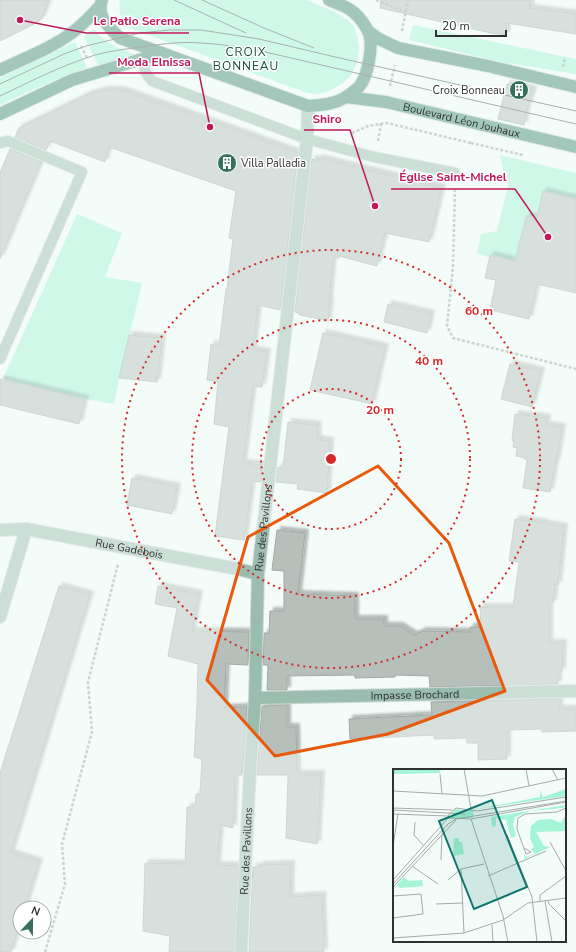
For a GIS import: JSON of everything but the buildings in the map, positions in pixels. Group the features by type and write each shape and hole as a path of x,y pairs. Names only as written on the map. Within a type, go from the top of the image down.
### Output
{"main road":[{"path":"101,3 104,22 120,38 308,106 329,104 346,97 358,87 366,75 371,46 368,31 361,20 349,9 329,0"},
{"path":"0,70 56,43 74,32 101,3"},
{"path":"368,31 379,39 398,48 488,66 576,87"},
{"path":"0,114 72,80 162,53"},
{"name":"Boulevard Léon Jouhaux","path":"346,97 386,102 576,147"}],"street":[{"name":"Rue des Pavillons","path":"242,952 249,778 255,698 258,574 307,139 308,106"},
{"name":"Rue Gadebois","path":"0,530 26,529 258,574"},
{"path":"0,617 26,529"},
{"name":"Impasse Brochard","path":"255,698 576,691"}],"lane":[{"path":"146,58 144,65 145,71 152,81 307,139 374,157 455,173"},
{"path":"0,143 8,141 82,172 0,359"}],"path":[{"path":"376,0 406,12"},
{"path":"374,157 408,0"},
{"path":"74,32 95,73"},
{"path":"335,146 336,140 368,126 387,123 471,143 475,124"},
{"path":"455,173 453,267 447,326 453,338 576,369"},
{"path":"44,952 65,884 62,844 92,732 88,682 122,547"}],"highlighted area":[{"path":"378,466 449,543 505,691 388,734 275,756 207,680 248,537"}],"green space":[{"path":"120,0 307,0 335,12 353,25 357,35 359,49 357,63 351,75 343,83 331,90 319,94 307,93 130,28 121,16 119,9"},
{"path":"413,25 576,59 576,75 501,62 409,40"},
{"path":"94,29 109,43 139,56 98,65 84,37"},
{"path":"75,42 88,70 57,79 0,105 0,78"},
{"path":"500,155 576,173 576,199 543,191 539,219 525,216 515,261 491,255 490,257 477,254 481,234 497,231 509,182 503,170"},
{"path":"77,214 122,233 105,277 142,283 114,404 85,399 3,379"}],"tram line":[{"path":"174,0 246,33"},
{"path":"202,0 264,28 314,48"},
{"path":"0,84 64,54 86,46 140,33 169,30 201,30 259,39 576,111"},
{"path":"0,96 55,70 94,55 117,50 175,43 192,43 224,45 261,51 576,124"}],"place":[{"name":"Le Patio Serena","path":"20,20"},
{"name":"Croix Bonneau","path":"519,90"},
{"name":"Moda Elnissa","path":"210,127"},
{"name":"Villa Palladia","path":"227,163"},
{"name":"Shiro","path":"375,206"},
{"name":"Église Saint-Michel","path":"548,237"}],"district":[{"name":"CROIX BONNEAU","path":"246,59"}]}
